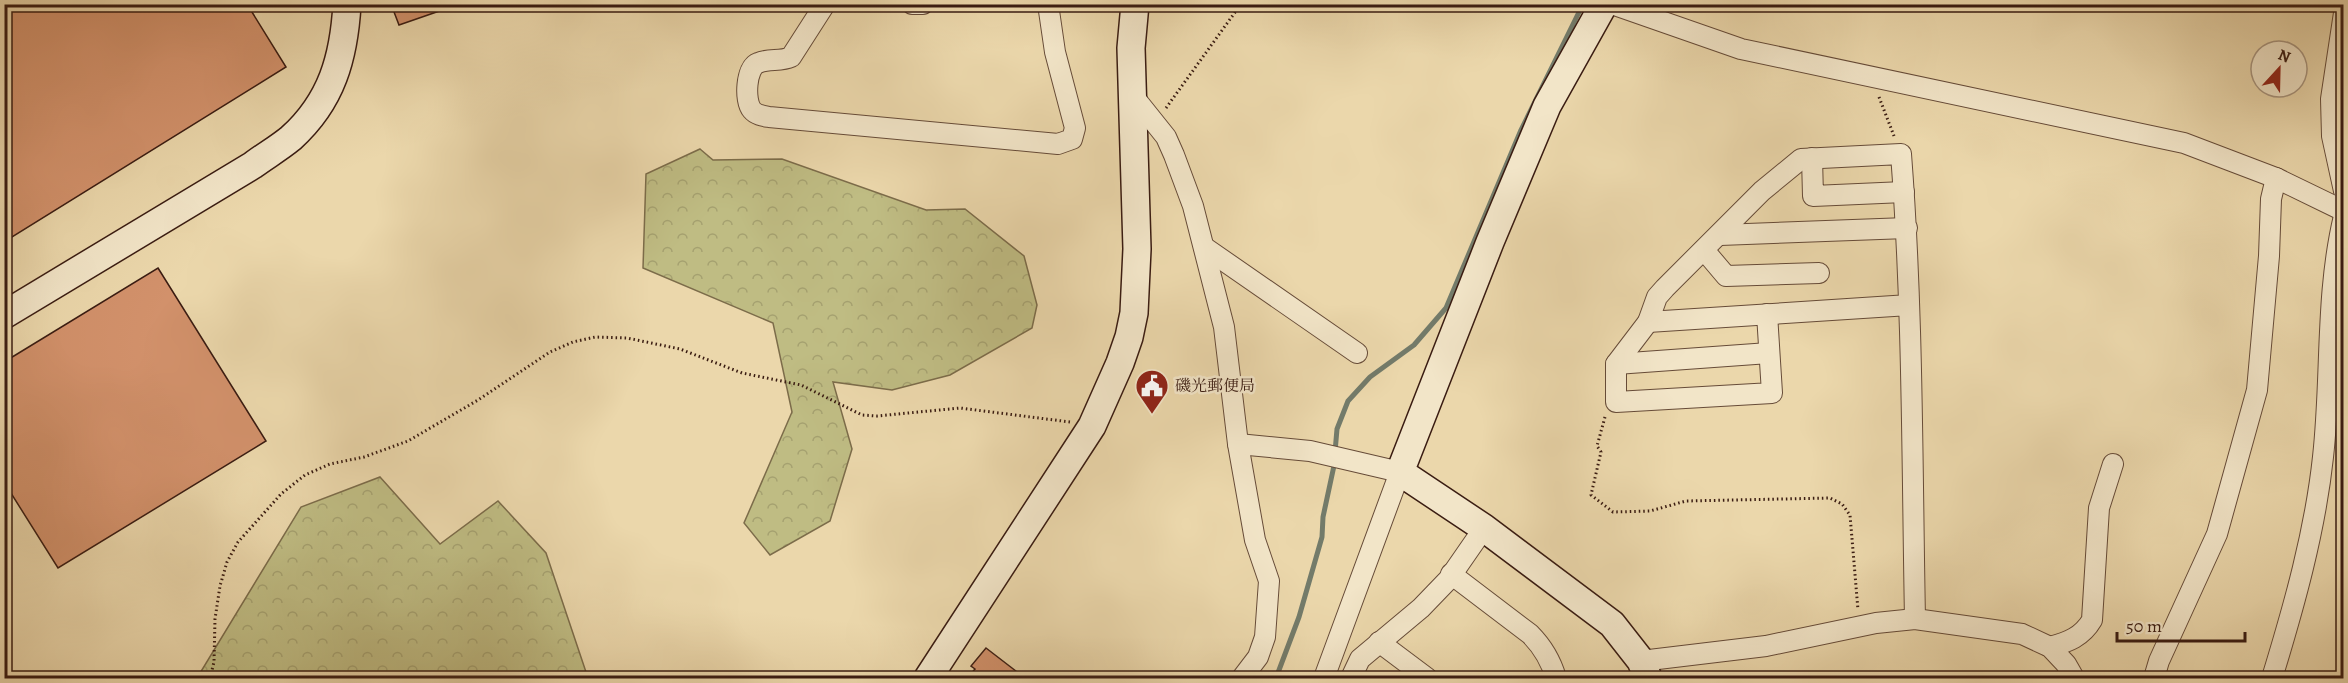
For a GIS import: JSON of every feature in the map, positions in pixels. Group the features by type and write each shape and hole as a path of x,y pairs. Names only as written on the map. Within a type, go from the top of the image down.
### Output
{"street":[{"path":"4,315 253,165 291,137 314,112 333,84 344,39 347,4"},
{"path":"825,4 791,57 783,61 759,62 752,67 749,73 748,104 752,111 769,117 1058,144 1072,139 1075,128 1054,52 1048,4"},
{"path":"912,4 923,4"},
{"path":"928,678 1092,426 1120,363 1134,314 1137,249 1131,48 1135,4"},
{"path":"1324,678 1400,472 1490,242 1547,106 1604,4"},
{"path":"1612,4 1741,49 2184,143 2276,178 2343,211"},
{"path":"2343,13 2331,99 2332,136 2343,191"},
{"path":"1134,97 1166,137 1174,154 1193,206 1224,327 1238,444 1256,540 1269,581 1265,637 1258,657 1242,678"},
{"path":"1767,314 1772,393 1616,402 1616,364 1648,322 1657,297 1770,185 1802,159 1901,154 1907,228 1915,619"},
{"path":"1812,158 1813,196 1904,192"},
{"path":"2154,678 2159,661 2217,534 2257,390 2269,256 2271,199 2276,178"},
{"path":"2272,678 2295,604 2322,468 2335,251 2343,216"},
{"path":"1720,235 1907,228"},
{"path":"1204,247 1357,353"},
{"path":"1704,250 1726,276 1819,273"},
{"path":"1648,322 1909,305"},
{"path":"1616,364 1769,352"},
{"path":"1238,444 1319,453 1400,472 1484,528 1612,624 1644,670 1859,626 1915,619 2022,634 2050,647 2066,664 2074,678"},
{"path":"2050,647 2070,641 2086,630 2092,620 2099,508 2113,464"},
{"path":"1351,678 1360,659 1421,608 1451,574 1484,528"},
{"path":"1451,574 1530,633 1549,660 1556,678"},
{"path":"1379,642 1428,678"}],"path":[{"path":"1156,125 1241,4"},
{"path":"1871,78 1901,154"},
{"path":"210,678 214,662 215,620 220,586 227,562 238,542 281,494 305,475 330,464 364,457 408,441 478,400 550,352 573,342 595,337 627,338 680,349 742,373 801,385 862,415 877,416 960,408 1057,419 1092,426"},
{"path":"1616,402 1607,410 1597,446 1601,452 1591,495 1596,500 1613,512 1650,511 1686,501 1830,498 1842,504 1850,515 1859,626"}],"green space":[{"path":"700,149 713,160 782,159 926,210 965,209 1024,256 1037,305 1032,328 950,375 892,390 833,382 852,449 830,521 770,555 744,523 792,412 773,323 643,268 646,174"},
{"path":"380,477 440,544 498,501 546,553 588,678 197,678 301,507"}],"building":[{"path":"4,4 247,4 286,67 4,242"},
{"path":"391,4 450,4 451,7 399,25"},
{"path":"158,268 266,441 58,568 4,482 4,362"},
{"path":"986,648 1025,678 967,678 975,669 971,666"}],"waterway":[{"path":"1335,452 1337,429 1348,401 1370,377 1414,345 1446,308 1521,130 1583,4"},
{"path":"1276,678 1299,617 1322,537 1323,517 1335,461"}],"place":[{"name":"磯光郵便局","path":"1152,415"}]}
